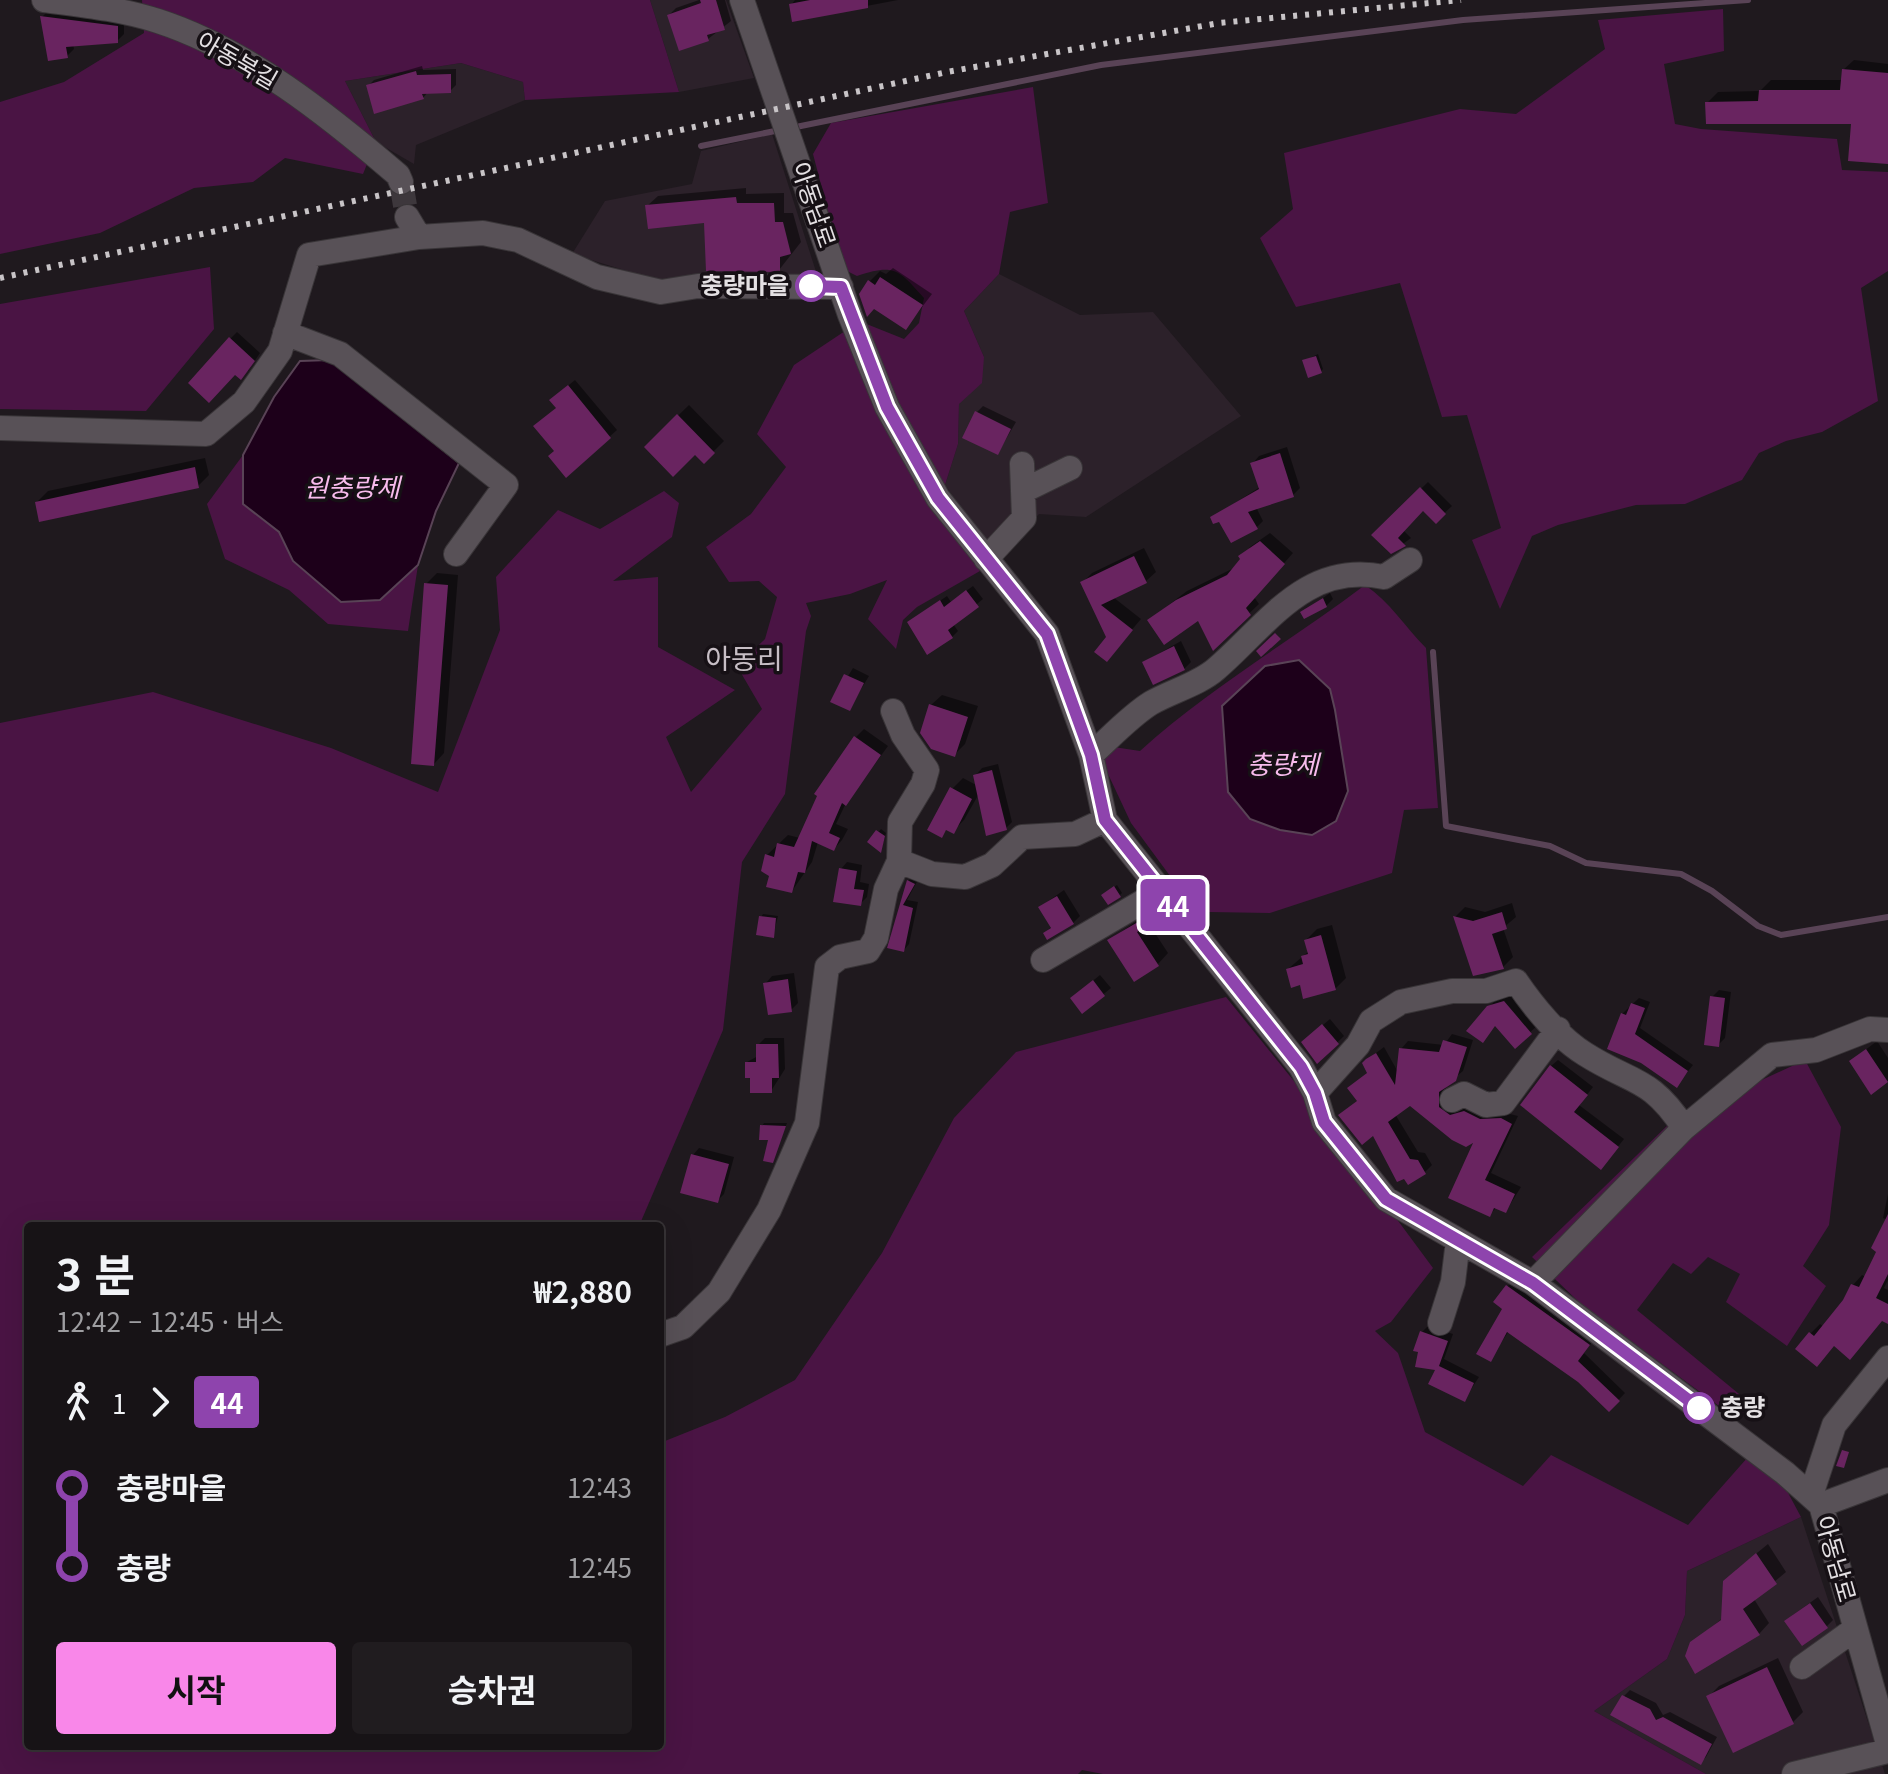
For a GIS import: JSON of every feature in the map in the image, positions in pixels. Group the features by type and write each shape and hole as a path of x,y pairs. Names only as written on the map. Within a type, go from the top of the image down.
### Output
{"street":[{"name":"아동북길","path":"44,0 117,10 157,20 212,43 336,124 398,175 401,182"},
{"name":"아동남로","path":"742,0 841,287 887,407 938,498 1047,634 1091,755 1105,820 1301,1067 1315,1093 1324,1122 1386,1199 1533,1283 1816,1500 1888,1744"},
{"path":"0,428 206,434 244,402 280,351 309,255 413,227 483,233 518,240 597,277 661,292 698,286 841,287"},
{"path":"285,333 340,354 506,485 456,554"},
{"path":"986,559 1024,518 1022,464"},
{"path":"1023,491 1070,468"},
{"path":"1091,755 1148,705 1214,671 1251,633 1272,619 1286,601 1324,579 1361,572 1384,577 1410,560"},
{"path":"664,1334 683,1327 719,1292 769,1210 807,1123 827,967 840,957 868,951 876,938 886,889 899,861 900,822 923,784 927,770 903,735 893,711"},
{"path":"899,861 932,874 965,877 992,865 1022,837 1075,834 1105,820"},
{"path":"1043,960 1161,891"},
{"path":"1315,1093 1358,1045 1371,1021 1401,1002 1420,996 1486,991 1516,981 1531,1004 1583,1053 1649,1086 1665,1100 1684,1128"},
{"path":"1452,1100 1464,1094 1486,1105 1503,1103 1558,1029"},
{"path":"1533,1283 1684,1128 1772,1055 1816,1050 1870,1029 1888,1030"},
{"path":"1440,1323 1453,1282 1458,1241"},
{"path":"1888,1358 1834,1425 1816,1500 1888,1480"},
{"path":"1802,1667 1855,1629"},
{"path":"1794,1774 1888,1751"}],"shaded area":[{"path":"142,0 650,0 679,92 525,100 523,82 461,63 345,81 376,142 363,174 285,158 253,182 194,188 100,233 0,254 0,102 64,82 144,33"},
{"path":"650,0 726,0 754,78 679,92"},
{"path":"1723,9 1724,51 1664,64 1675,124 1701,129 1837,139 1842,170 1888,172 1888,271 1861,288 1878,401 1822,432 1786,441 1759,453 1742,480 1685,504 1636,505 1558,525 1532,536 1500,609 1472,540 1501,528 1467,415 1442,417 1400,283 1296,307 1260,238 1293,209 1284,153 1460,109 1516,114 1605,49 1598,20"},
{"path":"461,63 523,82 525,100 416,145 414,164 376,142 345,81"},
{"path":"1033,87 1048,203 1010,212 999,274 964,311 984,357 982,383 959,404 958,444 945,485 925,465 859,321 904,339 919,323 924,298 902,275 895,272 880,270 857,276 843,269 813,154 831,123"},
{"path":"772,134 819,281 656,280 572,254 605,201 692,184 701,151"},
{"path":"210,267 214,329 146,411 0,409 0,304"},
{"path":"999,274 1080,315 1153,312 1241,416 1086,517 1039,514 998,558 945,485 958,444 959,404 984,357 964,311"},
{"path":"845,331 922,490 980,571 917,607 903,620 896,649 868,619 887,580 850,594 806,603 811,616 806,631 785,794 742,862 723,1030 641,1222 24,1222 24,1750 664,1750 664,1441 725,1417 795,1380 882,1253 954,1118 1016,1052 1226,997 1302,1091 1433,1268 1391,1322 1375,1331 1398,1353 1425,1432 1523,1486 1551,1455 1688,1525 1748,1457 1786,1489 1801,1517 1687,1571 1685,1615 1667,1659 1594,1711 1706,1774 1103,1774 1082,1770 1078,1774 0,1774 0,723 153,692 331,748 438,792 500,630 496,577 558,510 600,529 664,491 679,503 672,537 613,581 658,577 658,647 735,690 666,737 691,792 762,709 737,666 765,639 777,597 759,581 729,582 706,547 751,514 786,467 757,434 794,365"},
{"path":"243,455 243,504 280,532 293,561 380,600 418,565 408,631 328,624 289,590 225,559 207,504"},
{"path":"1365,585 1390,607 1426,648 1438,808 1404,810 1392,873 1270,913 1209,912 1187,899 1131,823 1094,744 1140,751 1222,686"},
{"path":"1805,1060 1841,1127 1829,1225 1803,1266 1826,1286 1787,1346 1726,1302 1740,1274 1708,1257 1691,1274 1673,1263 1637,1310 1750,1403 1738,1420 1582,1305 1532,1257 1671,1122"},
{"path":"1801,1517 1885,1774 1706,1774 1594,1711 1667,1659 1685,1615 1687,1571"}],"water":[{"name":"원충량제","path":"330,360 459,463 436,511 418,565 380,600 341,602 293,561 279,532 243,504 243,455 274,397 300,361"},
{"name":"충량제","path":"1299,660 1330,689 1348,791 1336,821 1312,835 1280,830 1250,819 1228,792 1222,706 1265,666"}],"building":[{"path":"700,0 716,0 725,30 707,35 709,41 679,51 667,15 701,3"},
{"path":"810,0 868,0 868,8 792,22 789,4"},
{"path":"40,16 118,26 118,43 66,47 68,58 48,61"},
{"path":"1842,69 1888,73 1888,164 1848,161 1851,124 1706,124 1705,102 1758,101 1759,90 1840,90"},
{"path":"416,71 417,75 451,74 451,93 422,94 424,99 374,114 366,85"},
{"path":"736,197 737,203 774,203 775,222 783,222 791,254 780,257 780,272 706,271 704,223 648,229 645,205"},
{"path":"880,277 923,305 906,330 874,309 867,317 859,294 868,280 875,285"},
{"path":"229,337 255,361 241,380 235,375 209,403 188,383"},
{"path":"1316,356 1322,373 1308,378 1302,360"},
{"path":"568,385 611,438 566,478 548,456 554,451 533,426 556,408 549,400"},
{"path":"975,411 1011,429 998,455 962,438"},
{"path":"677,414 715,453 704,464 695,455 673,477 644,447"},
{"path":"1280,453 1294,497 1248,512 1258,529 1231,543 1219,522 1213,524 1210,517 1259,489 1250,463"},
{"path":"195,467 199,488 39,522 35,502"},
{"path":"1420,487 1446,514 1436,524 1423,511 1398,538 1406,546 1391,554 1371,535"},
{"path":"1260,541 1285,564 1246,608 1251,615 1213,651 1198,621 1164,645 1147,620 1176,600 1227,575 1240,559 1238,556"},
{"path":"1134,556 1147,583 1101,605 1133,630 1107,662 1094,652 1106,637 1080,582"},
{"path":"424,583 448,585 434,766 411,764"},
{"path":"966,590 979,607 948,630 953,638 927,655 907,622 940,600 944,607"},
{"path":"1323,598 1327,607 1304,619 1300,612"},
{"path":"1275,633 1281,639 1261,657 1256,651"},
{"path":"1174,646 1185,670 1153,685 1142,662"},
{"path":"844,674 864,683 850,711 830,702"},
{"path":"929,704 968,717 955,757 931,749 920,733"},
{"path":"854,736 881,755 846,806 842,803 829,833 840,838 834,851 812,841 805,873 798,872 792,893 766,887 769,876 761,871 765,854 774,857 777,843 794,847 817,796 814,794"},
{"path":"992,770 1007,830 986,836 973,775"},
{"path":"950,787 972,799 954,834 946,830 942,838 927,830"},
{"path":"876,830 885,836 881,853 867,842"},
{"path":"839,868 857,871 854,889 864,890 861,906 833,902"},
{"path":"907,880 915,884 903,905 913,908 904,952 887,948"},
{"path":"1114,886 1121,897 1108,905 1101,895"},
{"path":"1057,896 1074,924 1047,940 1043,933 1051,928 1038,907"},
{"path":"1502,912 1507,929 1492,934 1504,969 1473,976 1453,916 1473,921"},
{"path":"759,916 776,918 774,938 756,935"},
{"path":"1138,922 1142,929 1137,932 1159,966 1134,982 1107,940"},
{"path":"1321,935 1336,990 1303,999 1300,985 1291,988 1286,969 1303,964 1301,956 1308,954 1304,940"},
{"path":"788,979 792,1012 768,1015 763,983"},
{"path":"1093,980 1105,996 1082,1014 1070,998"},
{"path":"1710,996 1725,998 1719,1047 1704,1045"},
{"path":"1504,1001 1532,1034 1515,1049 1495,1026 1483,1043 1466,1031 1487,1006"},
{"path":"1631,1003 1645,1008 1635,1034 1688,1071 1677,1088 1641,1063 1607,1049 1621,1013 1626,1015"},
{"path":"1322,1024 1339,1044 1317,1064 1301,1042"},
{"path":"1443,1040 1467,1047 1456,1081 1439,1092 1439,1107 1450,1115 1464,1111 1480,1119 1501,1118 1512,1124 1485,1180 1515,1194 1506,1213 1494,1208 1490,1217 1448,1198 1473,1143 1466,1147 1452,1140 1410,1106 1388,1122 1410,1159 1418,1160 1426,1174 1408,1185 1404,1179 1397,1182 1373,1136 1362,1145 1338,1115 1357,1101 1347,1088 1367,1073 1362,1063 1366,1059 1376,1053 1395,1085 1399,1048 1439,1052"},
{"path":"756,1044 778,1044 779,1078 772,1078 772,1093 750,1093 750,1078 745,1078 745,1062 756,1062"},
{"path":"1866,1049 1888,1082 1871,1095 1849,1061"},
{"path":"1550,1065 1588,1095 1574,1112 1619,1147 1601,1170 1520,1105"},
{"path":"760,1125 786,1126 773,1163 763,1161 768,1140 759,1140"},
{"path":"691,1154 729,1164 718,1203 680,1193"},
{"path":"1888,1214 1888,1274 1876,1298 1888,1304 1888,1324 1882,1321 1850,1360 1834,1346 1817,1367 1795,1349 1809,1332 1814,1336 1843,1300 1851,1284 1859,1287 1876,1252 1871,1248"},
{"path":"1506,1285 1590,1345 1578,1361 1620,1401 1609,1412 1578,1382 1507,1332 1491,1362 1476,1354 1502,1309 1493,1302"},
{"path":"1420,1331 1448,1341 1439,1366 1474,1383 1465,1402 1428,1384 1435,1370 1415,1367 1418,1352 1413,1351"},
{"path":"1842,1450 1849,1452 1844,1468 1836,1466"},
{"path":"1756,1553 1777,1584 1743,1609 1760,1635 1695,1674 1685,1656 1690,1642 1721,1620 1723,1581"},
{"path":"1810,1603 1828,1628 1802,1646 1784,1621"},
{"path":"1767,1667 1794,1724 1733,1753 1706,1696"},
{"path":"1622,1695 1650,1709 1656,1720 1663,1717 1712,1744 1701,1765 1610,1715"}],"waterway":[{"path":"791,128 1101,65 1463,20 1748,0"},
{"path":"701,146 780,130"},
{"path":"1433,652 1446,826 1550,846 1586,863 1681,874 1712,891 1758,926 1781,935 1888,917"}],"tunnel":[{"path":"401,182 407,217"}],"railway":[{"path":"0,278 947,72 1219,23 1461,0"}],"bus line":[{"name":"44","path":"811,286 841,287 887,407 938,498 1047,634 1091,755 1105,820 1301,1067 1315,1093 1324,1122 1386,1199 1533,1283 1699,1408"}],"place":[{"name":"충량마을","path":"811,286"},
{"name":"충량","path":"1699,1408"}],"district":[{"name":"아동리","path":"744,659"}]}
